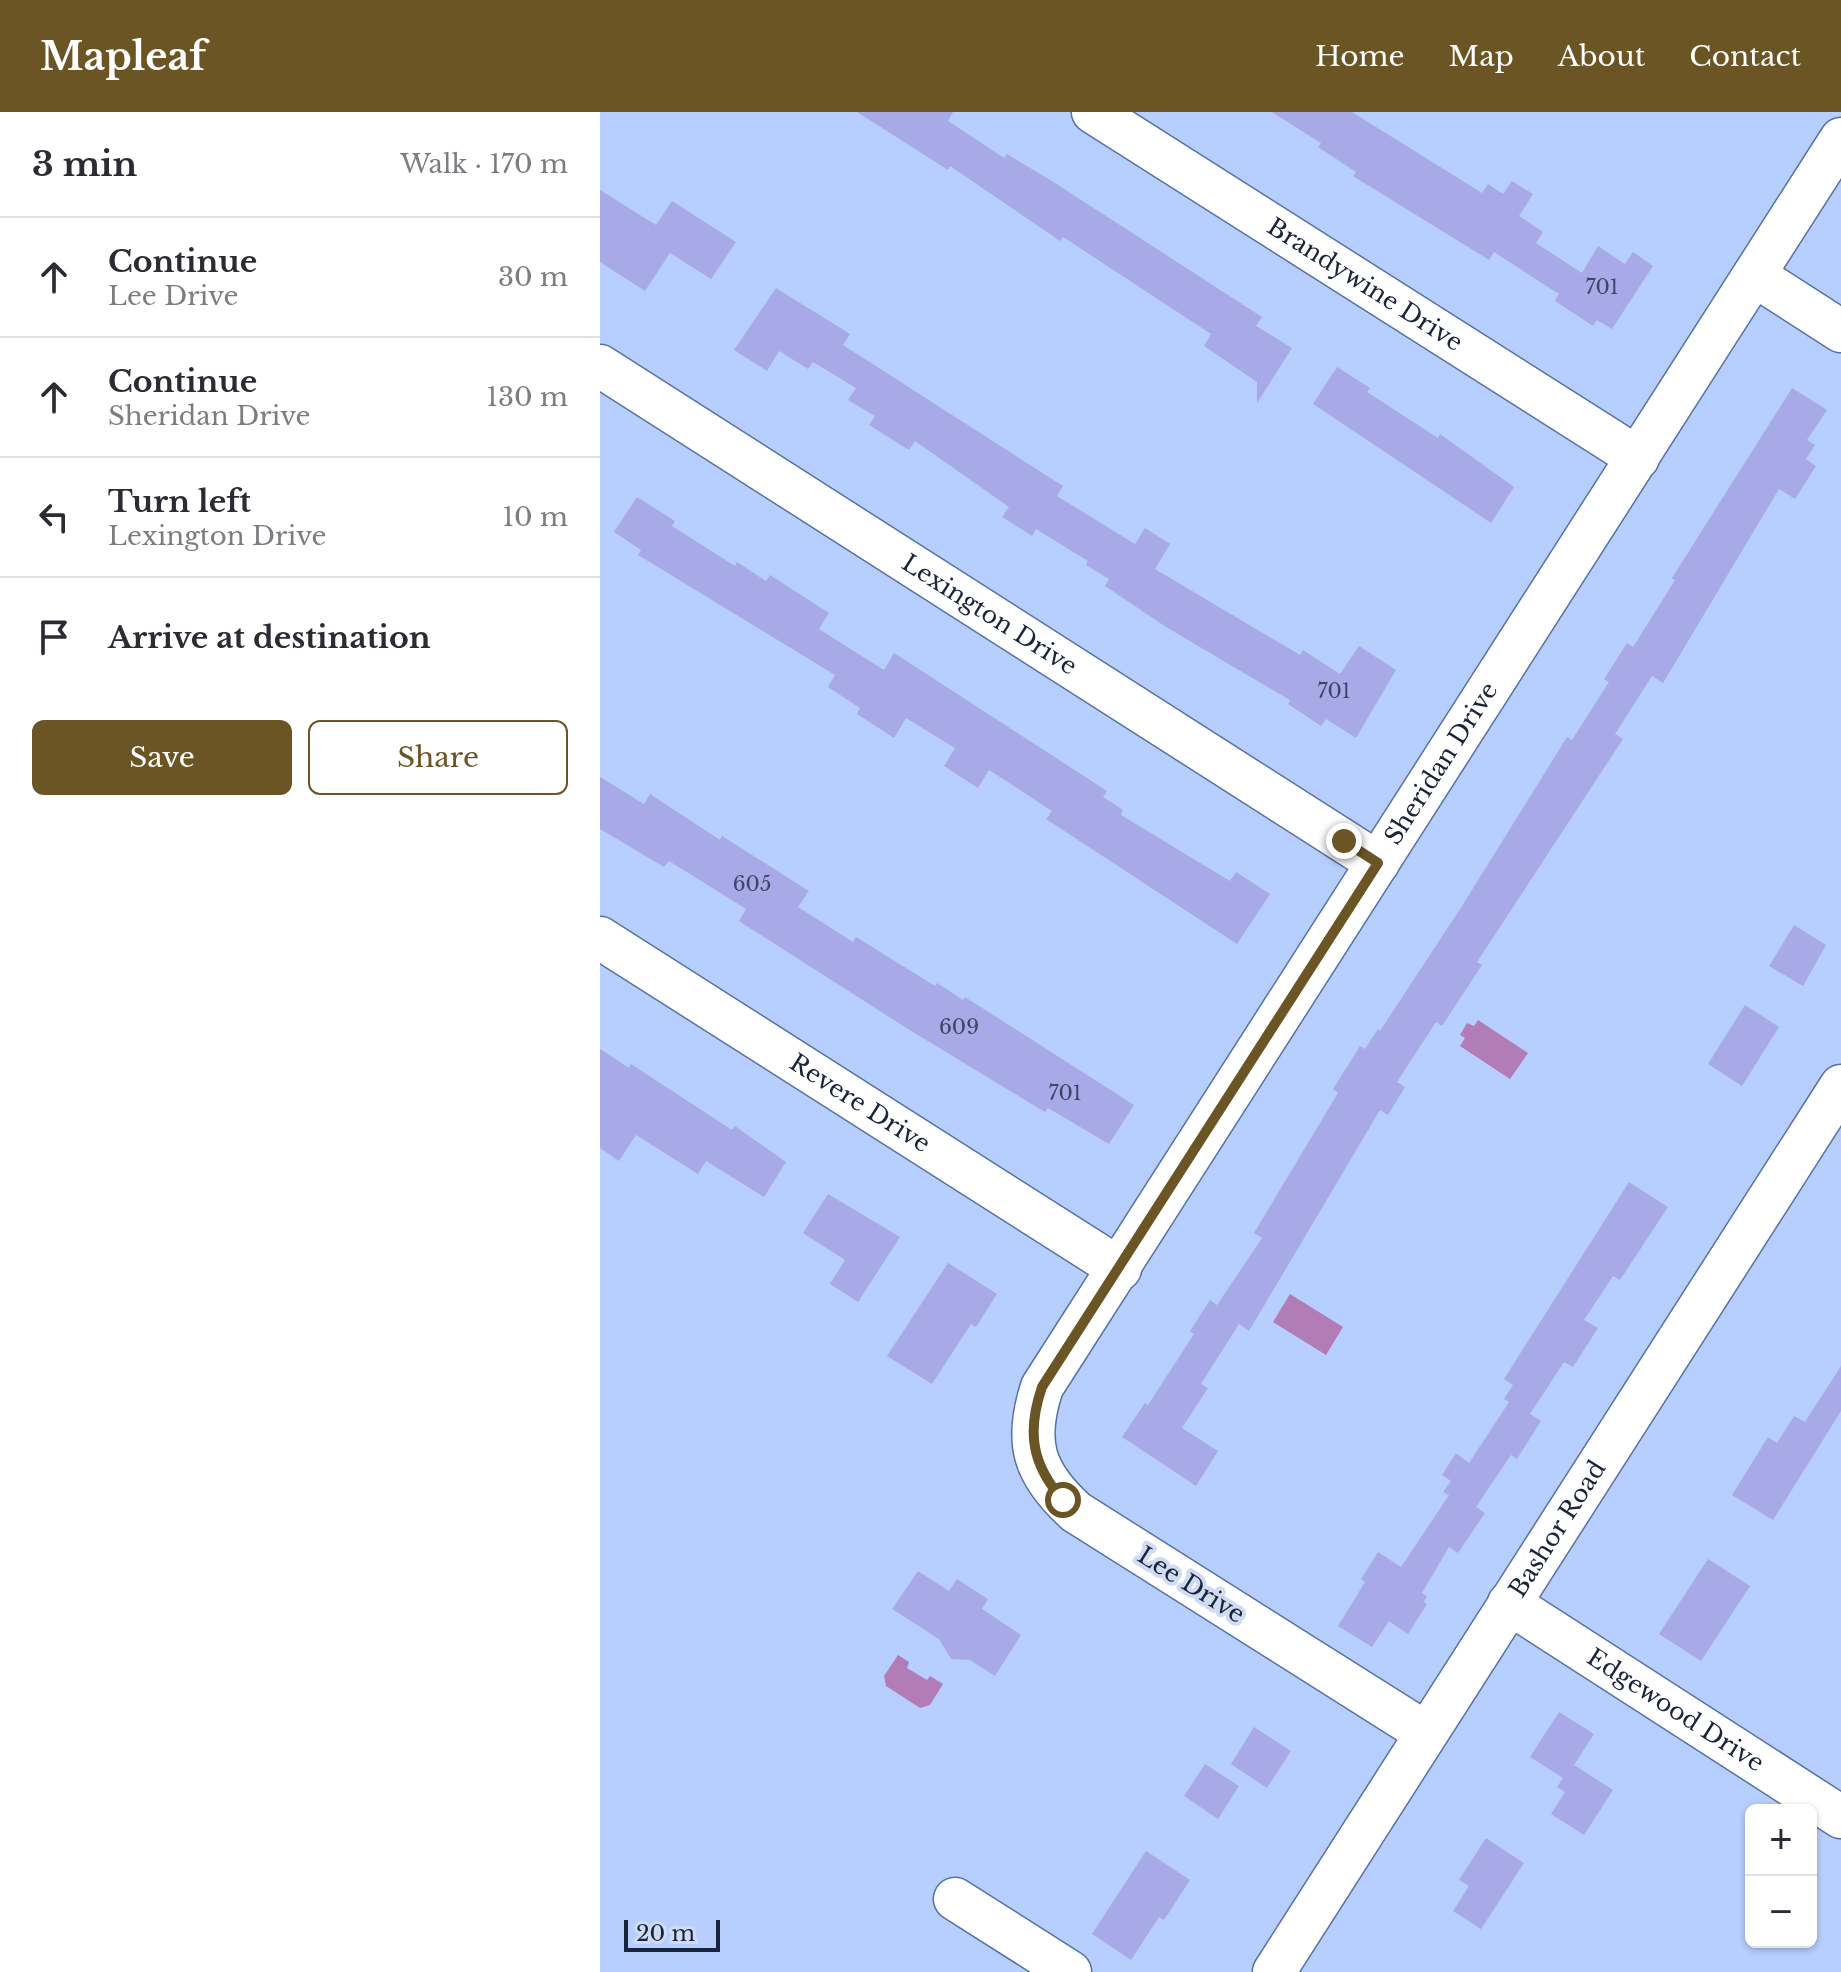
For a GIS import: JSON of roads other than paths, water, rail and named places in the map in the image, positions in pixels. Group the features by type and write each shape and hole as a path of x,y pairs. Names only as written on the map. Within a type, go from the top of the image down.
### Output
{"street":[{"name":"Brandywine Drive","path":"1093,112 1638,458"},
{"name":"Sheridan Drive","path":"1042,1387 1841,139"},
{"path":"1754,275 1841,331"},
{"name":"Lexington Drive","path":"600,366 1378,863"},
{"name":"Revere Drive","path":"600,938 1120,1269"},
{"name":"Bashor Road","path":"1274,1972 1841,1086"},
{"name":"Lee Drive","path":"1042,1387 1032,1426 1033,1447 1050,1486 1069,1506 1091,1523 1426,1733"},
{"name":"Edgewood Drive","path":"1509,1603 1841,1817"},
{"path":"955,1899 1070,1972"}]}
